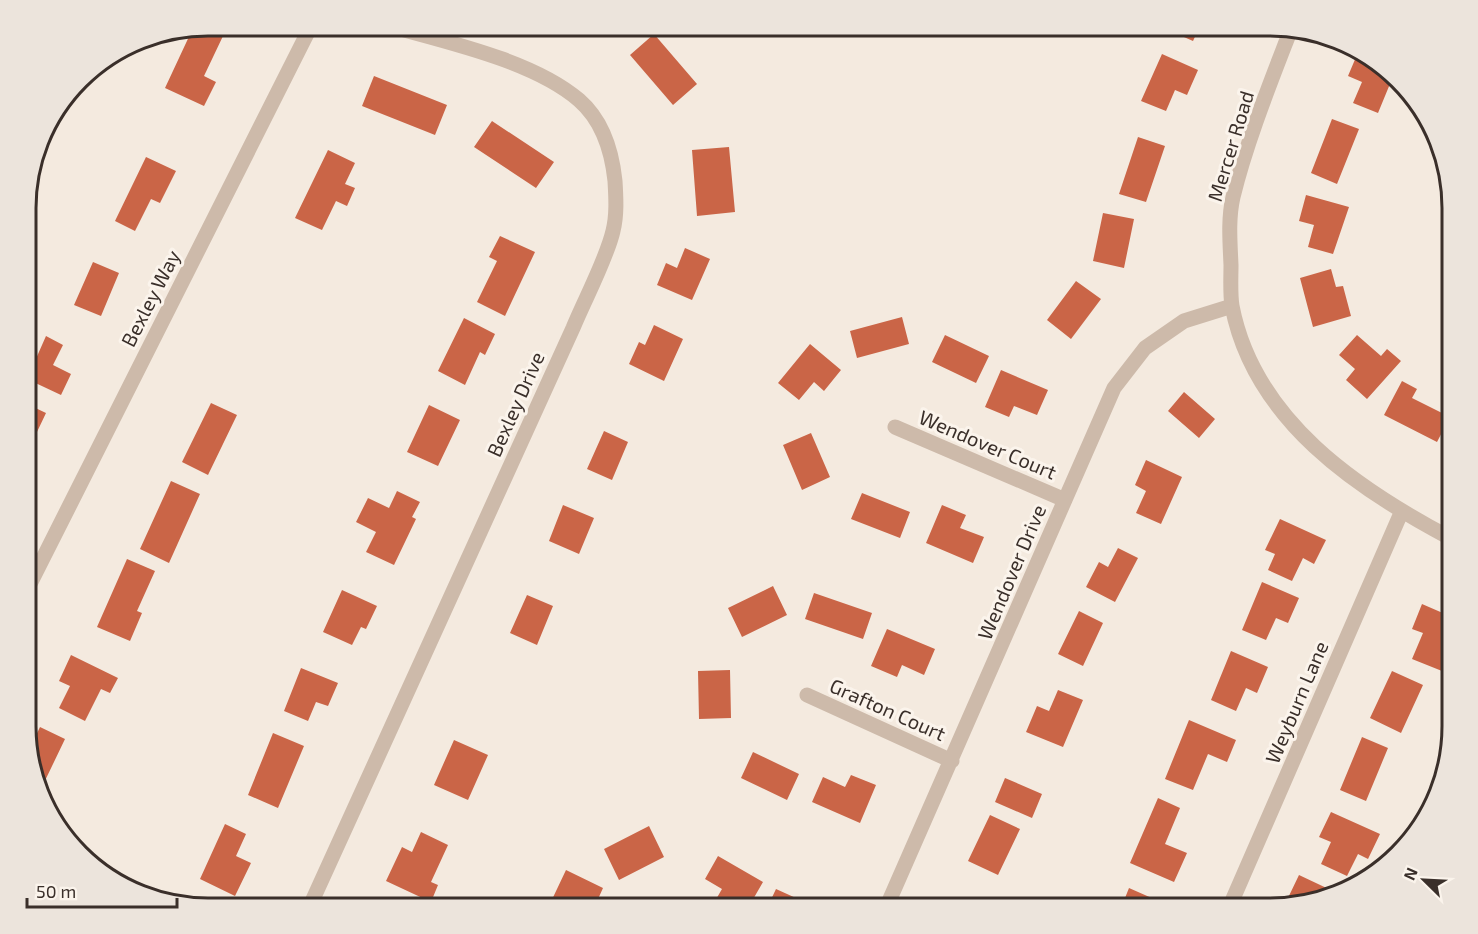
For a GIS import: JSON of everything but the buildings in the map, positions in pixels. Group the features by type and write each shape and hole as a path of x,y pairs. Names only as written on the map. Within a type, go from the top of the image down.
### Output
{"street":[{"name":"Bexley Way","path":"36,572 306,36"},
{"name":"Bexley Drive","path":"314,898 573,328 613,232 616,198 614,167 606,137 580,101 542,76 480,52 425,36"},
{"name":"Mercer Road","path":"1288,37 1233,197 1229,224 1232,306 1253,369 1282,414 1326,458 1401,513 1442,535"},
{"name":"Wendover Drive","path":"890,898 1114,388 1145,348 1184,321 1232,306"},
{"name":"Wendover Court","path":"895,427 1065,500"},
{"name":"Weyburn Lane","path":"1233,898 1401,513"},
{"name":"Grafton Court","path":"807,695 952,761"}]}
